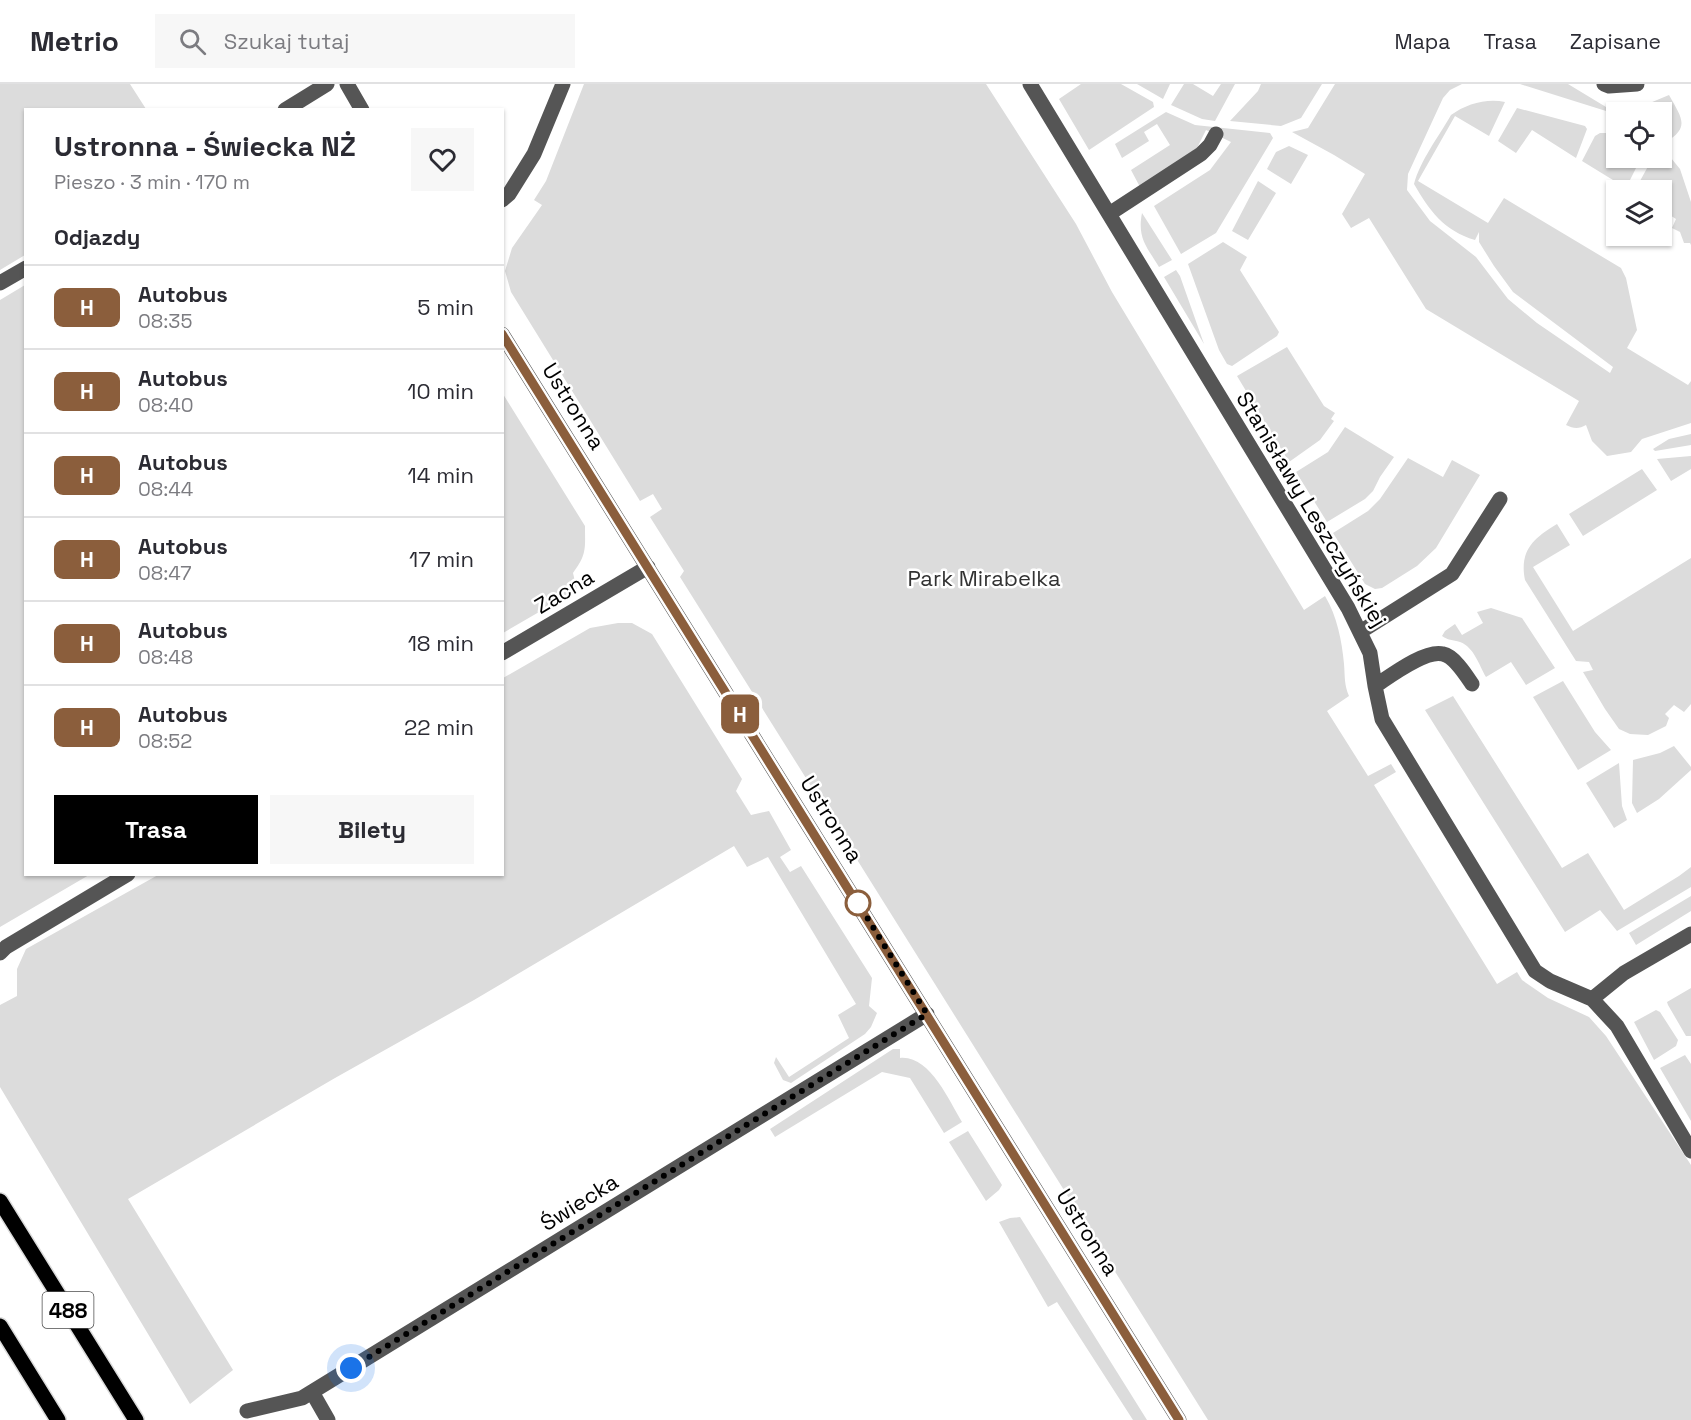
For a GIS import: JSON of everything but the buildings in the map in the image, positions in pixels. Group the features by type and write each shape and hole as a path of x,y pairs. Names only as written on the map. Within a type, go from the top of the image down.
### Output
{"main road":[{"name":"488","path":"0,1201 136,1420"},
{"path":"0,1326 58,1420"}],"street":[{"path":"288,108 327,84"},
{"path":"347,84 361,108"},
{"path":"504,198 534,154 563,84"},
{"name":"Stanisławy Leszczyńskiej","path":"1030,84 1348,608 1370,653 1374,686 1382,719 1535,971 1550,981 1592,999 1617,1026 1691,1151"},
{"path":"1604,84 1609,86 1637,84"},
{"path":"1109,214 1201,154 1216,134"},
{"path":"0,283 24,269"},
{"name":"Ustronna","path":"504,337 1179,1420"},
{"path":"1360,633 1452,574 1500,499"},
{"name":"Zacna","path":"504,652 648,567"},
{"path":"1374,686 1430,654 1444,654 1457,664 1472,684"},
{"path":"0,953 6,947 125,876"},
{"path":"1592,999 1624,973 1691,934"},
{"name":"Świecka","path":"247,1411 302,1398 927,1014"},
{"path":"312,1392 328,1420"}],"green space":[{"path":"0,84 130,84 145,108 24,108 24,256 0,270"},
{"name":"Park Mirabelka","path":"584,84 986,84 1076,224 1112,292 1304,610 1325,596 1338,629 1345,684 1349,696 1327,711 1368,776 1391,764 1396,772 1374,785 1497,984 1517,972 1522,980 1548,998 1589,1017 1606,1036 1691,1165 1691,1420 1208,1420 680,577 684,571 650,517 662,509 653,494 640,501 511,292 505,271 512,248 542,205 534,200 546,181"},
{"path":"1081,84 1121,84 1153,102 1154,107 1089,150 1059,99"},
{"path":"1137,84 1170,84 1163,99"},
{"path":"1184,84 1193,84 1213,96 1221,84 1235,84 1215,121 1202,119 1171,105"},
{"path":"1261,84 1322,84 1301,118 1281,126 1230,121 1258,91"},
{"path":"1335,84 1462,84 1450,90 1443,98 1408,174 1407,190 1430,221 1476,257 1508,299 1537,323 1610,373 1613,367 1513,292 1479,242 1479,232 1475,240 1454,231 1432,211 1414,184 1425,158 1451,115 1477,103 1505,102 1489,136 1455,116 1418,181 1488,223 1504,198 1621,268 1626,278 1637,330 1627,348 1688,385 1691,381 1691,423 1642,439 1631,452 1607,456 1592,441 1586,425 1576,428 1566,425 1579,401 1426,309 1369,218 1351,228 1342,214 1365,174 1292,132 1308,128"},
{"path":"1520,84 1568,84 1606,107 1606,111"},
{"path":"1669,95 1681,121 1679,131 1672,138 1672,102 1652,102"},
{"path":"1517,108 1585,126 1587,129 1576,158 1532,130 1516,153 1498,141"},
{"path":"1166,112 1195,125 1270,133 1273,138 1216,233 1181,254 1154,206 1210,170 1231,142 1206,130 1197,148 1140,187 1131,170 1170,145 1157,124 1144,132 1149,141 1122,158 1115,144"},
{"path":"1606,133 1606,168 1636,168 1630,180 1613,180 1582,161 1595,136"},
{"path":"1289,146 1308,155 1291,184 1267,169 1276,152"},
{"path":"1672,159 1680,169 1691,202 1691,245 1684,243 1680,232 1672,228 1676,219 1672,216 1672,180 1641,180 1647,168 1672,168"},
{"path":"1258,181 1276,193 1248,240 1232,231"},
{"path":"1142,213 1172,260 1159,267 1142,236"},
{"path":"1223,242 1247,257 1240,270 1279,332 1277,336 1232,366 1227,364 1219,350 1188,264"},
{"path":"1176,270 1180,276 1204,344 1164,277"},
{"path":"24,286 24,876 87,876 0,927 0,300"},
{"path":"1287,347 1324,406 1335,413 1331,419 1334,421 1320,440 1289,462 1237,376"},
{"path":"504,396 585,526 583,556 573,573 577,590 504,632"},
{"path":"1345,427 1394,457 1373,491 1365,499 1327,522 1296,472 1328,452"},
{"path":"1691,434 1691,445 1655,451 1653,449 1669,439"},
{"path":"1691,456 1691,469 1671,481 1657,459"},
{"path":"1408,458 1443,477 1452,460 1480,475 1436,548 1417,566 1382,588 1375,589 1365,584 1333,533 1368,511 1380,499"},
{"path":"1642,469 1657,490 1583,536 1569,514"},
{"path":"1557,524 1570,545 1533,567 1573,631 1691,558 1691,704 1684,712 1674,705 1665,714 1669,718 1666,726 1648,735 1630,734 1619,729 1583,672 1593,670 1589,662 1576,661 1525,580 1524,561 1530,546 1541,534"},
{"path":"1491,608 1522,618 1555,668 1526,685 1511,662 1486,677 1476,657 1465,644 1442,636 1455,624 1462,635 1483,623 1477,612"},
{"path":"632,623 652,634 742,779 736,791 751,815 769,811 791,850 780,857 790,872 801,866 872,978 869,1006 877,1013 871,1027 865,1034 791,1083 783,1080 774,1063 776,1057 789,1077 849,1038 838,1015 856,1004 768,857 747,867 734,846 474,1000 128,1199 233,1370 190,1404 0,1087 0,1005 17,996 17,969 26,949 156,876 504,876 504,677 590,628"},
{"path":"1563,681 1595,732 1611,750 1578,770 1533,697"},
{"path":"1453,696 1562,868 1588,853 1624,910 1691,867 1691,887 1617,931 1600,910 1565,932 1425,710"},
{"path":"1674,746 1691,770 1659,799 1637,813 1632,803 1633,760 1660,753"},
{"path":"1619,763 1622,806 1627,820 1614,828 1586,783"},
{"path":"1691,896 1691,911 1636,945 1629,933"},
{"path":"1691,988 1691,1036 1686,1036 1667,1002"},
{"path":"1656,1010 1660,1012 1678,1040 1676,1046 1654,1060 1634,1022"},
{"path":"893,1049 900,1049 900,1058 911,1059 929,1071 945,1092 962,1122 944,1133 910,1078 882,1072 775,1137 770,1129"},
{"path":"1685,1055 1691,1064 1691,1121 1660,1068"},
{"path":"968,1131 1002,1185 986,1201 949,1142"},
{"path":"1020,1217 1147,1420 1133,1420 1057,1302 1048,1307 999,1222"}],"bus line":[{"name":"H","path":"504,337 1179,1420"}],"route":[{"path":"351,1368 927,1014 858,903"}]}
